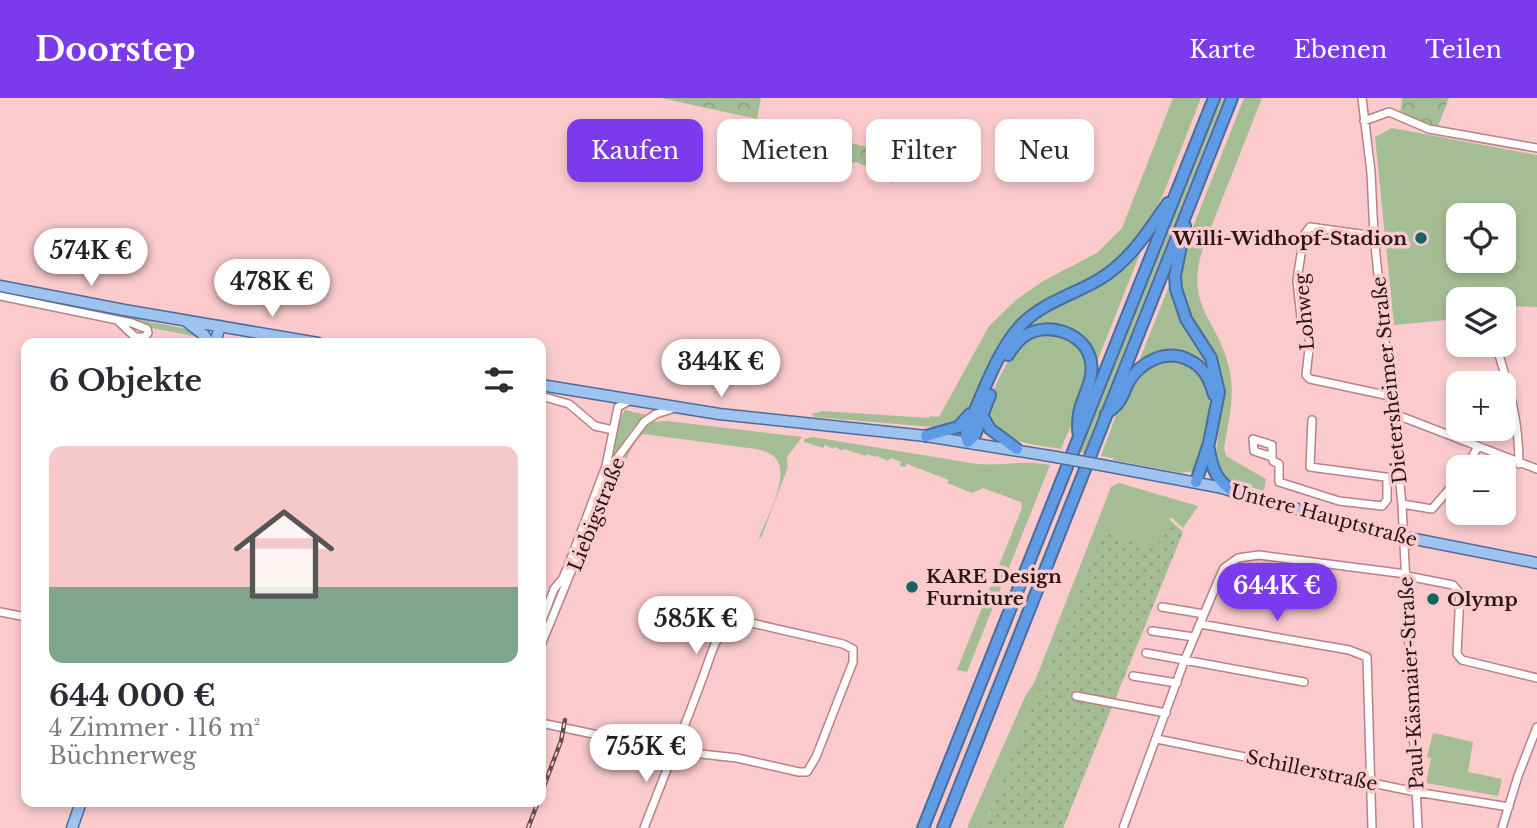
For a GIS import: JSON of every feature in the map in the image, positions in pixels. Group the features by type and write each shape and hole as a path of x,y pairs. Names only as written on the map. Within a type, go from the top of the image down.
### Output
{"highway":[{"path":"923,828 1213,98"},
{"path":"943,828 1232,98"},
{"path":"968,442 975,435 979,411 1003,350 1016,330 1040,309 1099,280 1125,260 1179,187"},
{"path":"1192,197 1175,276 1176,289 1186,319 1214,365 1219,392 1199,483"},
{"path":"926,436 958,427 979,411 1017,342 1027,334 1042,329 1064,332 1082,344 1091,362 1089,384 1079,412 1077,444"},
{"path":"1104,416 1120,402 1137,372 1155,359 1168,356 1184,358 1201,369 1211,385 1216,405"},
{"path":"979,411 990,429 1017,449"},
{"path":"1209,443 1216,476 1234,492"},
{"path":"1199,483 1207,480 1212,466"}],"main road":[{"path":"0,285 289,338"},
{"path":"185,321 206,338"},
{"path":"216,338 220,326"},
{"path":"546,385 678,408"},
{"name":"Untere Hauptstraße","path":"678,408 926,436 1106,465 1199,483 1405,537 1537,563"},
{"path":"72,828 79,807"}],"street":[{"name":"Dietersheimer Straße","path":"1362,98 1405,537"},
{"path":"1364,121 1389,112 1429,129 1537,148"},
{"name":"Lohweg","path":"1374,236 1310,227 1304,235 1297,280 1301,318 1310,341 1306,375 1310,379 1390,396"},
{"path":"0,296 118,321"},
{"path":"1500,357 1515,407 1519,464"},
{"path":"603,395 618,407 628,401 637,401"},
{"path":"546,397 569,404 595,426 613,430"},
{"name":"Liebigstraße","path":"546,610 554,589 563,578 609,457 618,407"},
{"name":"Liebigstraße","path":"546,633 618,457 644,422 656,414 678,408"},
{"path":"1392,413 1537,469"},
{"path":"1312,420 1310,467 1400,479"},
{"path":"1473,455 1477,448"},
{"path":"1272,457 1273,461 1279,464 1279,482 1339,501 1381,506 1387,500 1387,478"},
{"path":"1402,504 1432,509 1446,493"},
{"name":"Paul-Käsmaier-Straße","path":"1405,537 1418,828"},
{"path":"1123,828 1194,637 1224,568 1238,558 1259,555 1406,575 1453,585 1460,593 1457,654 1462,660 1537,678"},
{"path":"1161,607 1204,614"},
{"path":"0,611 21,616"},
{"path":"546,724 674,751 737,758 807,772 816,757 854,658 853,649 843,644 738,620 728,622 718,638 674,751 643,828"},
{"path":"1200,624 1349,650 1367,657 1372,828"},
{"path":"1152,631 1194,637"},
{"path":"1146,653 1304,682"},
{"path":"1133,676 1177,683"},
{"path":"1076,696 1167,713"},
{"path":"1502,828 1537,727"},
{"name":"Schillerstraße","path":"1157,739 1416,792 1509,807"}],"green space":[{"path":"661,98 761,98 757,119"},
{"path":"1173,98 1201,98 1162,197 1144,232 1104,272 1030,312 963,418 944,428 815,417 811,414 823,411 939,417 989,326 1016,300 1043,281 1097,253 1122,228"},
{"path":"1220,98 1224,98 1084,453 1079,452"},
{"path":"1244,98 1262,98 1204,245 1197,284 1200,299 1219,339 1230,373 1231,401 1224,448 1226,456 1266,479 1264,491 1225,479 1216,462 1221,392 1179,287 1187,242"},
{"path":"1402,98 1449,98 1437,129 1400,115"},
{"name":"Willi-Widhopf-Stadion","path":"1392,128 1537,155 1537,307 1516,306 1516,287 1446,287 1446,320 1394,325 1375,137"},
{"path":"852,143 866,147 866,166 852,163"},
{"path":"1143,246 1095,367 1077,336 1021,331 1027,323"},
{"path":"1173,276 1213,373 1187,355 1137,366"},
{"path":"0,289 126,313 201,334 198,337 152,328 142,321 0,293"},
{"path":"1049,332 1070,338 1081,349 1086,363 1084,392 1061,449 1004,436 990,425 988,417 992,394 1017,348 1028,338"},
{"path":"1176,360 1201,375 1209,399 1206,439 1195,471 1181,473 1101,456 1119,409 1135,381 1146,370 1159,363"},
{"path":"625,410 646,415 631,430 613,458 618,422"},
{"path":"667,421 802,437 787,457 788,467 761,538 759,537 777,494 780,471 778,462 772,455 758,449 643,434 627,457 611,504 607,503 624,459 636,439 652,422"},
{"path":"813,437 977,464 1050,465 967,672 957,670 1022,508 1021,502 983,488 972,493 947,483 949,480 907,464 905,467 900,466 901,462 891,458 888,461 877,456 866,456 844,449 842,451 825,445 823,448 804,442 804,439"},
{"path":"1119,483 1198,506 1183,528 1172,518 1169,519 1156,551 1103,533 983,828 967,828 1025,697 1035,681 1111,487"},
{"path":"1169,519 1183,532 1063,828 983,828 1103,532 1156,550"},
{"path":"1433,733 1473,742 1468,772 1502,779 1498,796 1426,783 1431,758 1427,757"}],"railway":[{"path":"546,781 561,741 565,720"},
{"path":"528,828 536,807"}],"place":[{"name":"Willi-Widhopf-Stadion","path":"1421,238"},
{"name":"KARE Design Furniture","path":"912,587"},
{"name":"Olymp","path":"1433,599"}]}
